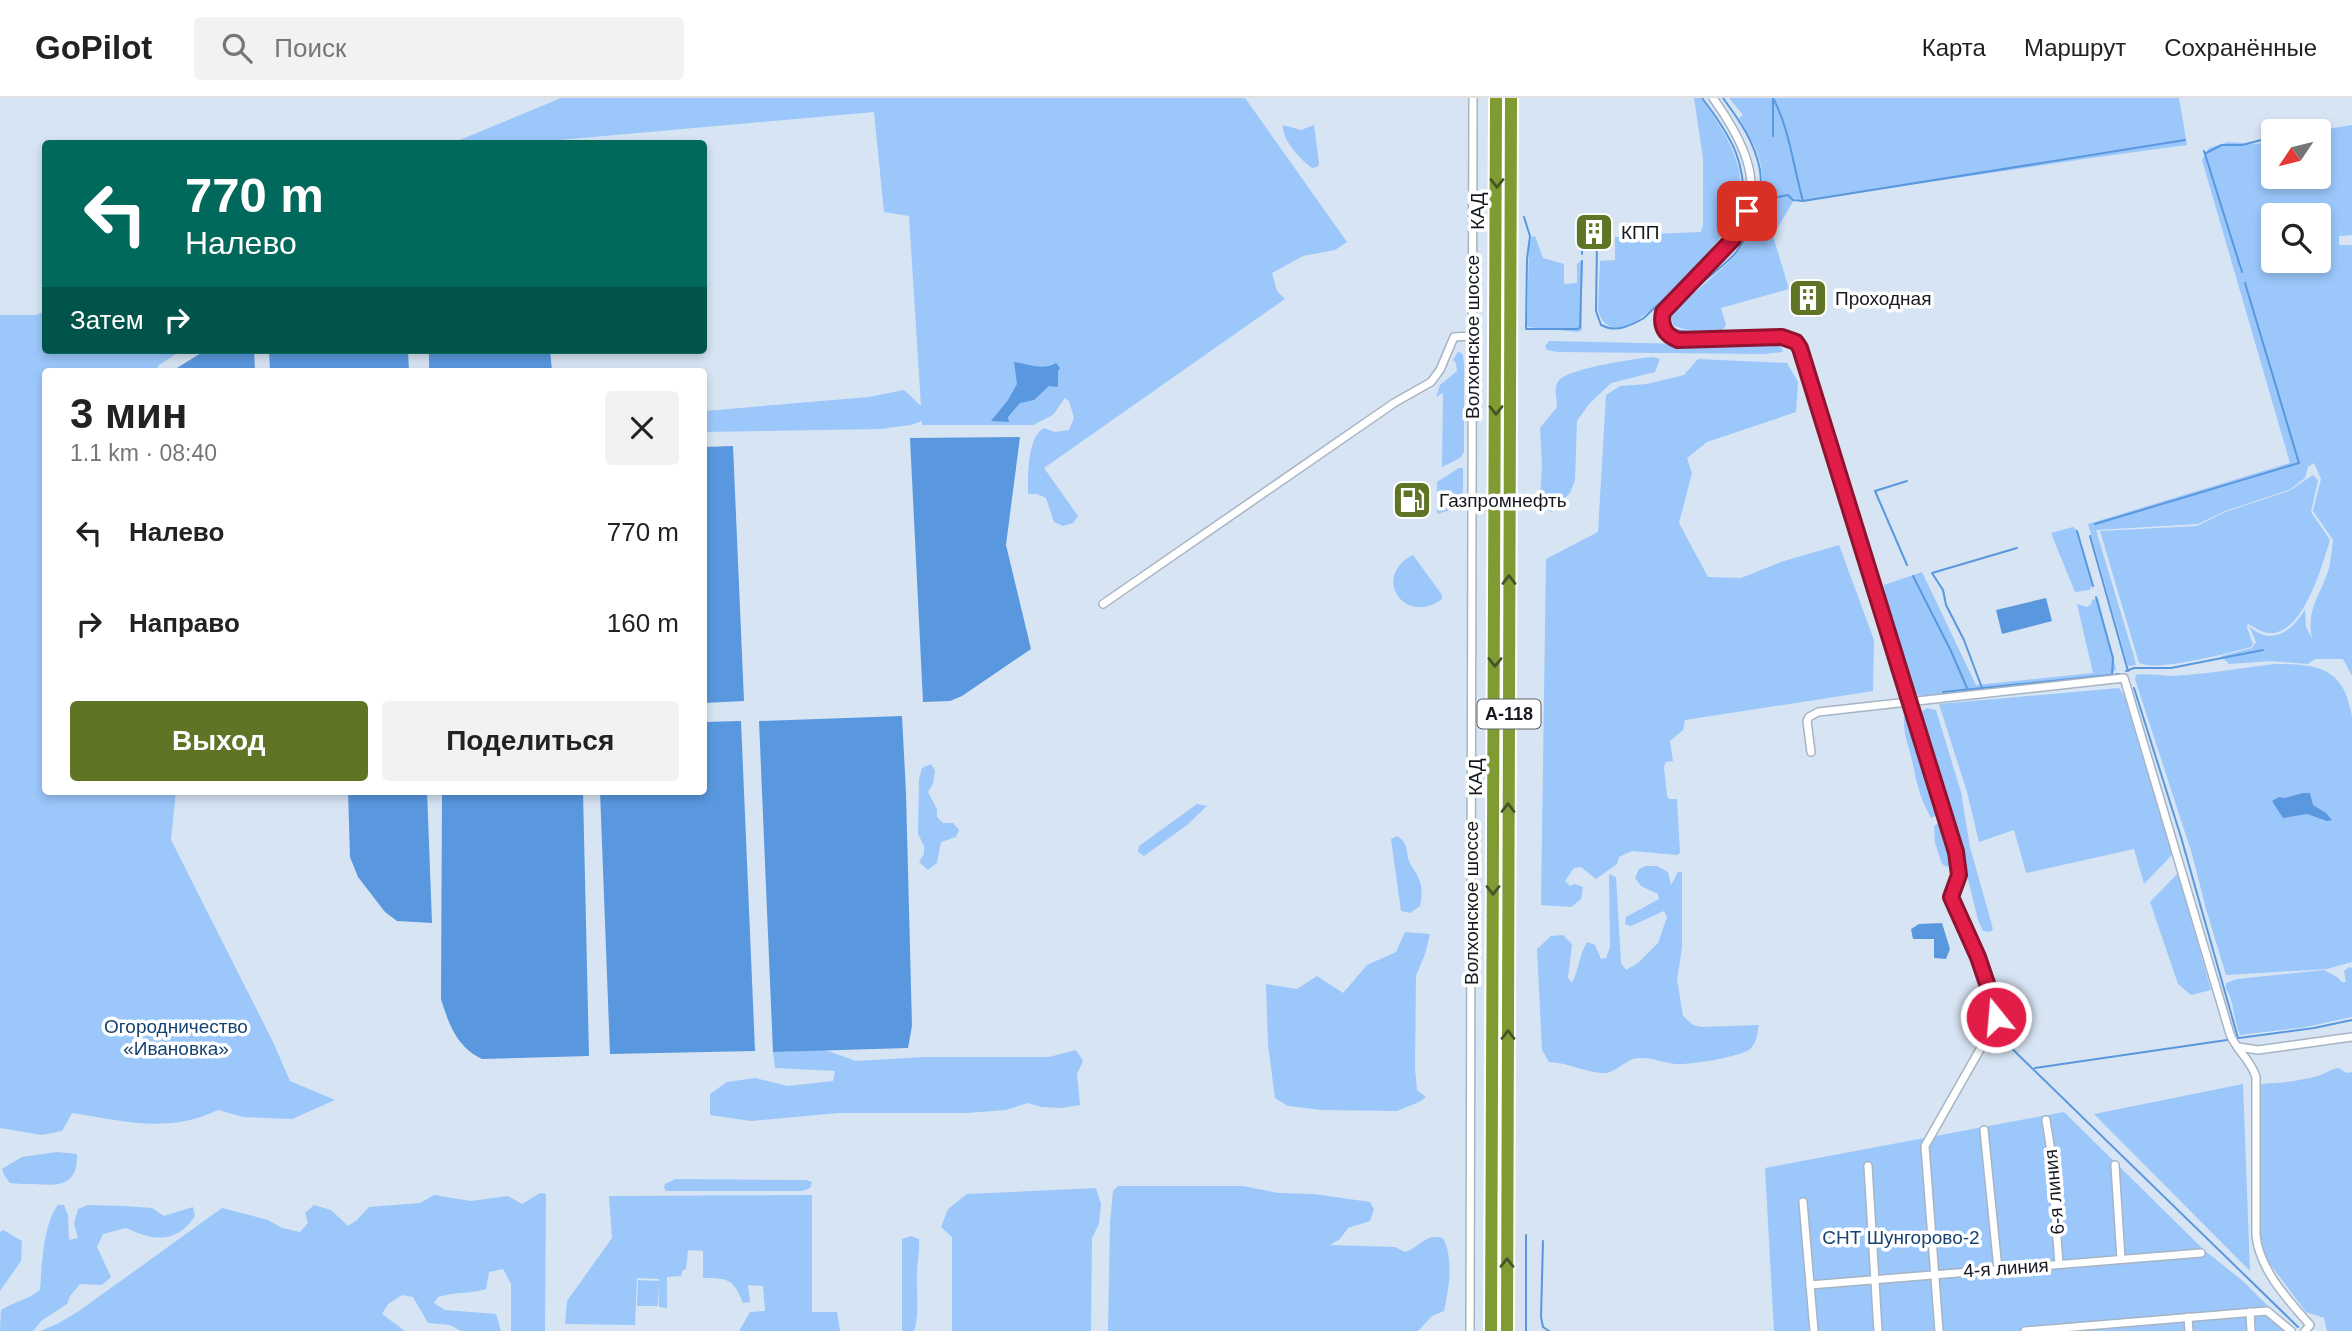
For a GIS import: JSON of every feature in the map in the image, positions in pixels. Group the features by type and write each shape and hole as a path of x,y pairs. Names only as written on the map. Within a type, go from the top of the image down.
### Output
{"highway":[{"name":"КАД","path":"1490,1331 1496,98"},
{"name":"КАД","path":"1507,1331 1511,98"}],"street":[{"name":"Волхонское шоссе","path":"1470,1331 1473,98"},
{"path":"1713,98 1737,135 1746,155 1751,175 1750,198 1733,239 1670,302 1663,312 1662,325 1670,337 1678,340 1782,337 1796,342 1800,348 1960,867 1951,897 1978,957 1996,1010 1994,1023 1925,1146 1940,1331"},
{"path":"1103,604 1394,403 1431,382 1440,370 1454,337 1472,336"},
{"path":"1811,752 1807,721 1812,714 2124,678 2227,1023 2237,1047 2253,1067 2256,1077 2257,1244 2264,1265 2310,1325 2305,1331"},
{"path":"2237,1047 2258,1050 2352,1037"},
{"name":"6-я линия","path":"2046,1120 2059,1264"},
{"path":"1984,1130 1998,1269"},
{"path":"2115,1165 2121,1259"},
{"path":"1868,1166 1878,1331"},
{"path":"1803,1202 1814,1331"},
{"name":"4-я линия","path":"1810,1285 2201,1253"},
{"path":"2025,1331 2126,1327 2188,1317 2261,1311 2270,1312 2291,1331"},
{"path":"2250,1312 2251,1331"},
{"path":"2188,1317 2189,1331"}],"green space":[{"path":"561,98 1245,98 1347,242 1335,250 1303,256 1272,273 1277,291 1285,299 1044,468 1078,516 1073,523 1063,526 1054,522 1046,498 1028,494 1028,477 1031,448 1038,433 1044,428 1055,432 1069,430 1074,418 1069,401 1065,398 1053,415 1033,425 922,425 922,421 880,429 707,432 707,411 869,397 904,390 921,406 909,216 884,212 874,112 559,140 460,140"},
{"path":"1694,98 1701,98 1706,105 1725,134 1735,156 1740,178 1734,212 1716,243 1665,297 1631,324 1610,326 1603,321 1598,310 1600,261 1615,260 1615,237 1701,232 1703,158"},
{"path":"1729,98 2179,98 2187,145 1801,201 1795,198 1773,236 1789,289 1721,308 1726,325 1719,332 1708,334 1673,325 1671,315 1728,263 1743,244 1756,220 1762,192 1761,165 1757,152 1739,118 1743,115"},
{"path":"1283,125 1301,130 1314,125 1319,164 1317,167 1312,168 1293,149 1285,136"},
{"path":"2352,125 2352,235 2339,236 2339,245 2352,245 2352,676 2343,659 2315,659 2308,664 2271,661 2229,664 2221,656 2252,648 2256,642 2249,626 2265,635 2281,634 2294,624 2305,609 2306,627 2312,638 2311,618 2329,568 2333,540 2313,511 2321,479 2314,463 2308,467 2305,478 2289,490 2225,511 2198,524 2096,530 2136,665 2128,666 2088,524 2290,463 2202,160 2209,148 2228,142 2261,143 2261,189 2331,189 2331,128"},
{"path":"1535,236 1543,258 1564,264 1564,284 1577,283 1577,264 1581,261 1582,330 1578,332 1527,327 1529,247 1531,237"},
{"name":"Огородничество «Ивановка»","path":"42,312 42,354 176,354 157,368 42,368 42,795 176,795 171,840 290,1081 335,1100 292,1119 243,1117 218,1110 181,1122 146,1124 72,1113 62,1131 42,1135 0,1128 0,315 36,315"},
{"path":"1549,341 1781,346 1783,352 1558,352 1547,350 1545,346"},
{"path":"1460,352 1464,364 1464,452 1460,458 1442,467 1443,393 1436,397 1440,385 1457,371 1453,360"},
{"path":"1652,357 1660,359 1655,372 1611,383 1589,404 1577,421 1575,480 1570,493 1551,512 1540,502 1540,428 1557,407 1557,383 1566,376 1589,368"},
{"path":"1698,359 1787,363 1798,382 1796,412 1707,442 1687,458 1692,473 1679,523 1708,577 1741,578 1784,561 1839,545 1874,640 1873,691 1685,720 1683,730 1670,741 1673,761 1666,762 1664,767 1667,796 1669,799 1677,799 1680,853 1677,855 1632,851 1619,857 1617,864 1596,879 1581,867 1574,868 1565,881 1570,886 1575,884 1583,887 1581,899 1571,907 1541,905 1546,559 1598,532 1606,395 1620,386 1647,384 1684,375"},
{"path":"1463,468 1463,497 1447,511 1437,514 1437,482"},
{"path":"2313,475 2318,480 2311,512 2330,540 2309,597 2291,624 2280,631 2268,633 2248,624 2253,644 2240,650 2177,663 2139,663 2100,531 2197,526 2225,512 2289,491"},
{"path":"2073,527 2077,530 2093,585 2089,590 2075,592 2051,533"},
{"path":"1413,555 1442,595 1442,599 1428,606 1416,607 1405,603 1394,586 1394,575 1401,564"},
{"path":"1922,572 1976,685 2093,673 2077,604 2087,607 2092,600 2098,598 2116,669 2111,675 1916,695 1910,687 1885,600 1884,585"},
{"path":"2275,664 2304,665 2327,672 2343,688 2348,701 2352,717 2352,962 2327,969 2226,975 2192,854 2135,679 2139,674 2174,676"},
{"path":"2119,688 2124,695 2172,855 2144,884 2134,849 2026,873 2014,830 1979,842 1967,792 1939,704"},
{"path":"1927,708 1936,710 1961,792 1970,847 1993,929 1990,932 1983,931 1978,920 1950,806 1923,721 1921,712"},
{"path":"1904,716 1912,722 1940,813 1931,818 1917,783 1905,733"},
{"path":"931,764 935,770 933,784 928,792 937,809 937,817 943,823 953,823 959,830 956,837 941,842 937,863 928,870 919,862 924,854 924,846 918,834 919,779 922,768"},
{"path":"1197,804 1207,806 1187,825 1144,856 1138,852 1139,846"},
{"path":"1943,820 1953,865 1947,867 1942,864 1935,843 1934,826"},
{"path":"1397,836 1405,844 1409,861 1420,881 1420,906 1410,913 1401,911 1391,839"},
{"path":"1657,866 1668,872 1671,885 1678,872 1682,872 1682,948 1677,979 1683,1016 1693,1025 1702,1027 1759,1025 1754,1044 1750,1049 1736,1055 1692,1063 1676,1064 1639,1058 1607,1073 1549,1062 1542,1050 1537,949 1551,936 1563,935 1572,944 1568,978 1572,983 1587,942 1595,945 1601,959 1606,958 1610,947 1609,874 1616,877 1621,963 1626,970 1638,963 1658,943 1667,917 1664,911 1631,926 1625,924 1626,917 1659,899 1658,894 1641,886 1635,878 1639,869"},
{"path":"2178,873 2211,990 2191,995 2178,984 2150,902"},
{"path":"1405,932 1430,934 1416,976 1415,1069 1417,1090 1426,1097 1397,1111 1322,1110 1288,1106 1275,1098 1268,1045 1266,984 1297,989 1317,976 1343,993 1367,965 1396,952"},
{"path":"2352,968 2352,1017 2306,1027 2240,1035 2226,983 2237,979 2324,970 2346,982 2344,971"},
{"path":"825,1050 856,1061 922,1057 1049,1057 1076,1050 1083,1061 1077,1074 1080,1105 1062,1108 1028,1103 1006,1110 967,1113 839,1113 751,1121 710,1115 710,1094 727,1082 755,1078 788,1086 833,1081 835,1071 775,1068 773,1052"},
{"path":"2339,1068 2346,1073 2352,1072 2352,1331 2327,1331 2324,1318 2306,1312 2267,1260 2261,1240 2261,1084 2304,1079"},
{"path":"2243,1084 2250,1271 2094,1114"},
{"name":"СНТ Шунгорово-2","path":"2064,1112 2204,1250 2243,1281 2293,1331 1774,1331 1765,1168"},
{"path":"57,1152 77,1154 74,1172 65,1182 51,1185 10,1183 4,1175 2,1169 22,1157"},
{"path":"675,1179 812,1182 810,1188 802,1191 666,1191 665,1184"},
{"path":"1118,1186 1243,1186 1278,1193 1314,1194 1370,1202 1374,1209 1370,1221 1348,1228 1340,1239 1330,1245 1395,1247 1405,1252 1432,1237 1443,1238 1449,1264 1444,1311 1432,1316 1418,1331 1108,1331 1110,1223 1113,1191"},
{"path":"1096,1188 1101,1204 1099,1224 1092,1238 1091,1331 952,1331 952,1237 941,1227 948,1209 967,1194"},
{"path":"540,1193 546,1194 545,1331 511,1331 511,1284 503,1269 489,1272 486,1289 444,1295 438,1297 434,1303 445,1310 496,1314 501,1331 461,1331 450,1325 428,1323 413,1297 402,1295 388,1304 382,1314 405,1331 40,1331 79,1311 222,1208 300,1232 308,1223 305,1213 314,1205 331,1210 348,1226 369,1207 420,1203 434,1195 471,1201 508,1196 522,1204"},
{"path":"812,1195 812,1312 837,1312 840,1331 739,1331 750,1312 765,1311 763,1286 748,1285 750,1302 743,1303 729,1282 703,1278 703,1251 688,1250 686,1269 681,1276 667,1277 667,1308 659,1307 659,1285 658,1306 637,1306 638,1280 659,1279 637,1278 635,1325 565,1324 567,1301 612,1238 609,1196"},
{"path":"58,1205 64,1205 68,1215 69,1240 78,1238 74,1224 78,1209 88,1205 152,1208 164,1216 193,1207 195,1216 180,1232 172,1236 146,1236 126,1228 103,1234 97,1247 111,1277 102,1285 80,1284 67,1304 41,1321 33,1331 0,1331 1,1310 40,1290 46,1234"},
{"path":"3,1230 22,1241 21,1261 0,1291 0,1232"},
{"path":"911,1236 919,1239 917,1317 914,1331 902,1331 902,1239"}],"shaded area":[{"path":"200,354 254,354 255,368 177,368"},
{"path":"269,354 408,354 409,368 270,368"},
{"path":"429,354 550,354 552,368 429,368"},
{"path":"1014,362 1041,367 1056,363 1060,368 1058,387 1049,386 1034,400 1020,403 1008,417 1009,422 991,421 1017,384"},
{"path":"1020,437 1006,545 1031,649 962,696 950,701 923,702 910,438"},
{"path":"733,446 744,701 707,703 707,447"},
{"path":"2046,598 2052,621 2002,634 1996,610"},
{"path":"902,716 912,1026 908,1048 773,1052 759,721"},
{"path":"741,721 755,1051 610,1054 600,795 707,795 707,722"},
{"path":"2310,793 2313,805 2332,820 2327,821 2307,814 2283,818 2272,801 2279,797"},
{"path":"348,795 427,795 432,923 397,921 385,912 358,877 350,857"},
{"path":"442,795 583,795 589,1056 482,1059 460,1042 447,1018 441,999"},
{"path":"1942,923 1950,949 1946,959 1934,958 1934,939 1913,939 1911,929 1919,924"}],"waterway":[{"path":"1597,243 1596,311 1601,325 1618,328 1644,318 1701,264 1727,232 1742,200 1741,170 1729,138 1702,98"},
{"path":"1696,333 1674,330 1670,315 1682,300 1737,251 1753,223 1759,202 1760,170 1754,150 1723,98"},
{"path":"1773,98 1787,135 1803,201"},
{"path":"1773,99 1773,136"},
{"path":"1758,201 1788,195 1793,200 1803,201 2185,140"},
{"path":"2206,153 2222,145 2242,145 2261,140"},
{"path":"2204,151 2242,272"},
{"path":"1524,217 1530,236 1526,329 1580,327 1582,261"},
{"path":"1582,242 1582,254"},
{"path":"2095,524 2299,463 2245,283"},
{"path":"1907,481 1875,491 1907,565"},
{"path":"2077,531 2093,586"},
{"path":"2090,536 2128,671"},
{"path":"1982,688 1964,640 1946,605 1943,590 1932,573 2017,548"},
{"path":"1913,576 1967,688"},
{"path":"2096,597 2113,658 2112,674"},
{"path":"2126,671 2134,668 2171,668 2263,650"},
{"path":"1943,692 2119,674"},
{"path":"2134,688 2181,837 2238,1038"},
{"path":"2239,1038 2352,1020"},
{"path":"2000,1037 2298,1327"},
{"path":"2035,1068 2227,1040"},
{"path":"1526,1235 1526,1331"},
{"path":"1543,1241 1541,1317 1543,1327 1549,1331"}],"place":[{"name":"КПП","path":"1594,232"},
{"name":"Проходная","path":"1808,298"},
{"name":"Газпромнефть","path":"1412,500"}],"route":[{"path":"1747,211 1733,239 1670,302 1663,312 1662,325 1670,337 1678,340 1782,337 1796,342 1800,348 1956,852 1960,867 1951,897 1978,957 1996,1017"}]}
